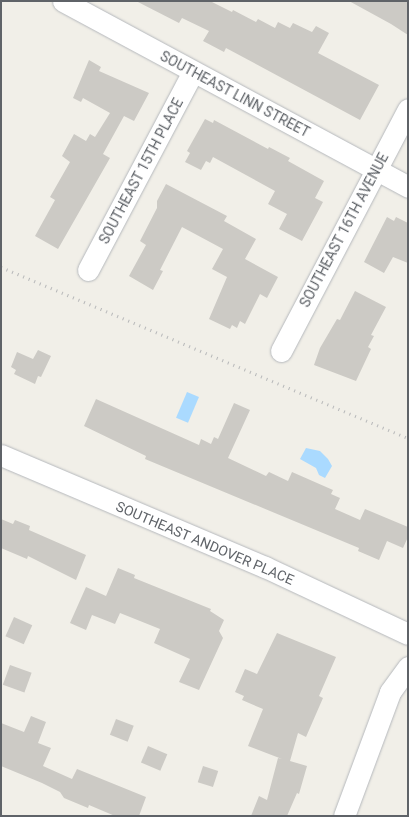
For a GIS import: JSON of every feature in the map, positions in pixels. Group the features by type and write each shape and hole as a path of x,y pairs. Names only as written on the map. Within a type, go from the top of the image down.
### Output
{"street":[{"name":"SOUTHEAST LINN STREET","path":"63,1 408,187"},
{"name":"SOUTHEAST 15TH PLACE","path":"88,270 193,72"},
{"name":"SOUTHEAST 16TH AVENUE","path":"281,351 408,109"},
{"name":"SOUTHEAST ANDOVER PLACE","path":"1,455 265,567 408,634"},
{"path":"344,816 368,744 390,692 408,667"}],"water":[{"path":"187,392 199,397 188,423 176,418"},
{"path":"306,448 320,451 328,459 332,466 325,478 319,475 316,468 300,459"}],"building":[{"path":"136,1 210,1 232,12 233,10 256,22 258,19 275,28 278,22 290,28 293,23 312,32 316,26 329,33 318,53 379,85 360,120 226,48 224,52 203,41 209,31 182,18 179,23"},
{"path":"349,1 408,1 408,35 391,24"},
{"path":"89,60 101,67 99,71 149,93 134,121 124,116 103,154 110,158 58,249 35,236 55,200 50,197 70,162 62,156 74,134 86,141 90,134 95,137 110,113 83,98 81,102 73,98"},
{"path":"205,119 213,123 214,120 268,149 269,147 290,158 288,161 324,181 315,198 323,202 302,241 279,229 287,214 268,204 275,191 213,157 210,163 206,161 201,170 185,162 190,153 187,151"},
{"path":"166,184 227,216 224,221 256,239 245,259 278,277 267,298 260,294 245,324 240,321 237,328 232,325 230,329 209,319 227,277 212,269 223,249 182,227 160,270 163,271 153,290 129,276 146,245 140,241 157,208 157,201"},
{"path":"387,217 394,221 396,217 408,223 408,263 393,257 384,273 364,262"},
{"path":"355,291 386,307 371,335 374,336 368,347 371,349 356,381 314,365 320,348 337,319 340,320"},
{"path":"38,350 51,356 41,377 38,376 35,384 14,374 16,370 11,367 17,352 33,359"},
{"path":"96,399 199,445 201,439 211,444 214,437 218,439 234,403 250,410 228,458 266,476 269,472 288,481 292,472 333,490 331,494 340,498 335,509 360,520 365,509 408,527 408,537 403,548 387,541 379,560 358,551 359,548 145,459 146,456 84,426"},
{"path":"1,519 13,524 15,520 30,526 29,530 86,555 76,580 28,556 27,559 1,548"},
{"path":"118,568 135,575 134,578 211,609 210,611 224,620 219,631 223,638 199,690 179,682 190,659 154,643 160,629 120,613 115,624 92,615 86,630 70,623 86,587 106,596"},
{"path":"14,617 32,625 24,644 5,636"},
{"path":"277,633 336,657 319,696 323,698 306,737 298,733 290,761 307,766 299,794 297,793 287,816 251,816 259,796 267,800 278,758 282,759 248,746 263,709 242,700 244,696 235,692 245,669 257,674"},
{"path":"10,665 32,673 24,693 3,685"},
{"path":"31,716 46,722 38,743 51,748 43,766 72,779 77,769 146,797 139,816 115,816 89,805 88,808 64,798 60,792 42,783 1,766 1,723 24,732"},
{"path":"116,719 134,726 128,742 110,735"},
{"path":"148,746 167,754 160,771 141,763"},
{"path":"203,766 218,771 213,787 198,782"}],"railway":[{"path":"1,267 408,438"}]}
